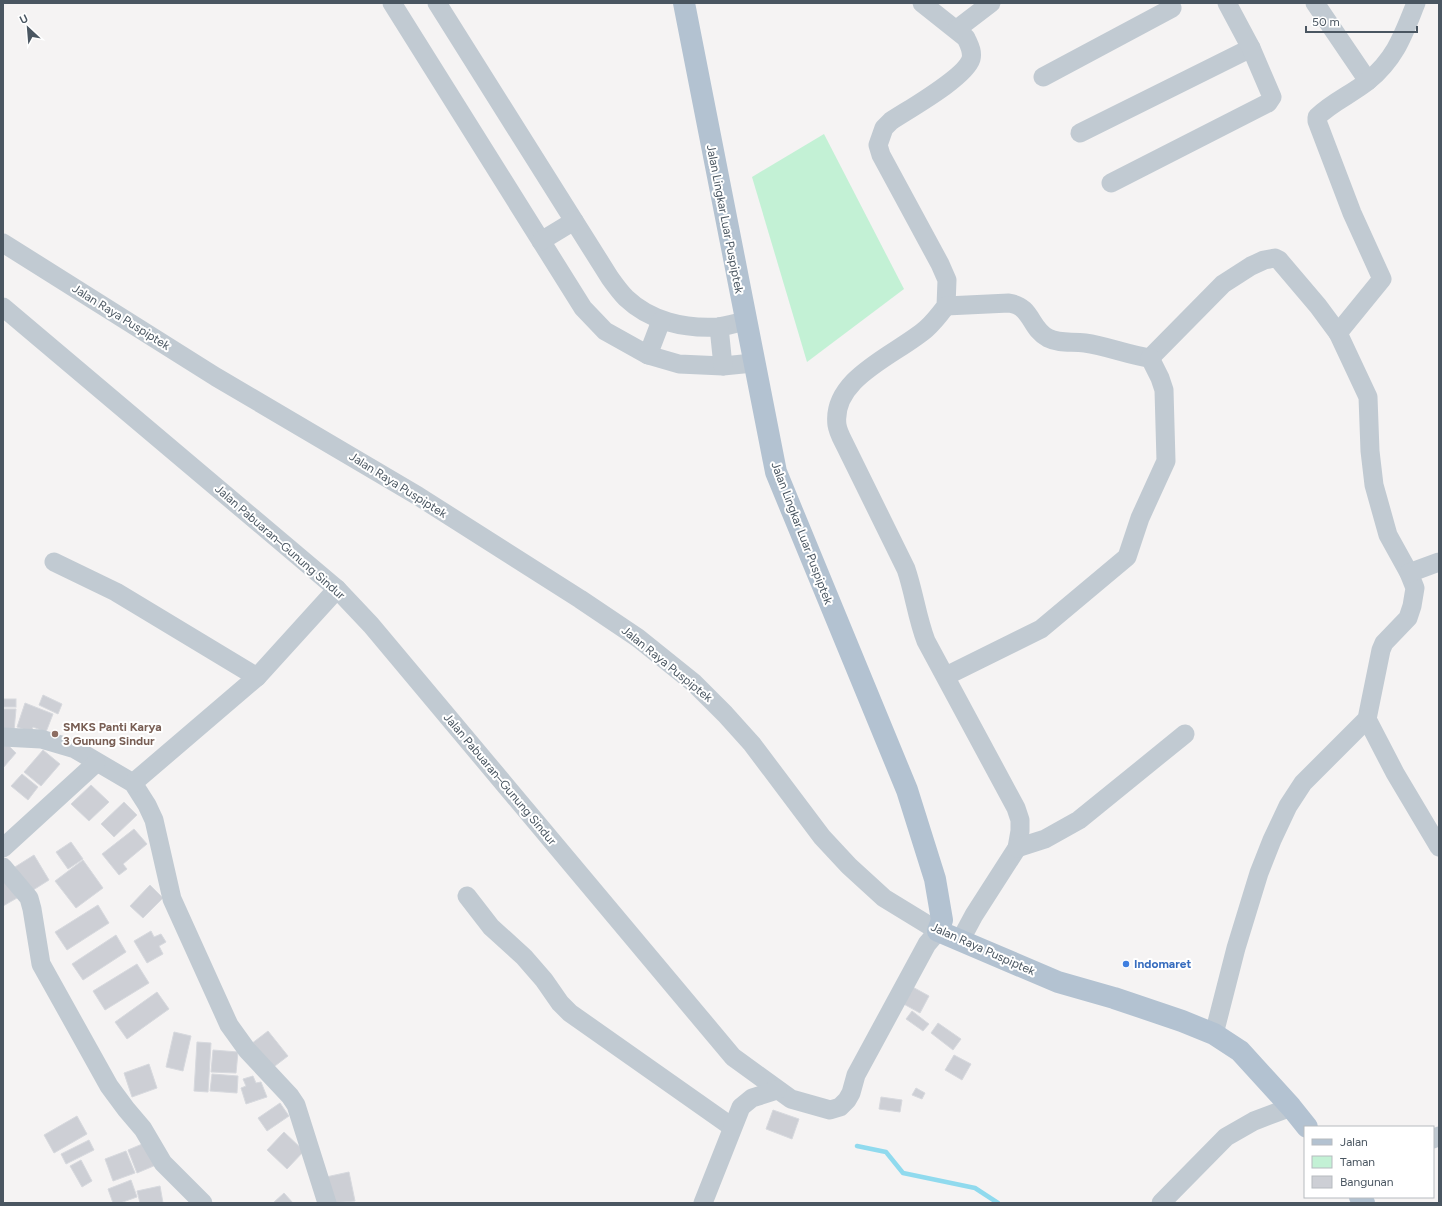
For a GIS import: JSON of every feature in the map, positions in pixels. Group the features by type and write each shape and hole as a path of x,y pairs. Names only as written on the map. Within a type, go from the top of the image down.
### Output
{"main road":[{"name":"Jalan Lingkar Luar Puspiptek","path":"684,3 753,363 776,472 906,790 935,879 942,920 938,931"},
{"name":"Jalan Raya Puspiptek","path":"938,931 1058,982 1120,1000 1214,1034 1240,1051 1306,1126"}],"street":[{"path":"392,3 583,308 605,331 648,356 679,364 723,366 753,363"},
{"path":"437,3 610,278 626,298 643,312 661,321 692,326 719,327 745,321"},
{"path":"922,3 966,38 970,46 971,60 955,78 891,121 884,128 878,145 881,155 940,264 947,280 946,306 925,330 863,373 845,391 838,406 837,425 845,445 906,569 913,588 921,629 1016,808 1020,820 1017,848 974,915 960,941"},
{"path":"957,30 991,3"},
{"path":"1111,183 1268,103 1272,97 1251,48 1227,3"},
{"path":"1315,3 1368,81"},
{"path":"1338,333 1382,279 1352,213 1317,121 1317,117 1368,81 1397,50 1416,3"},
{"path":"1043,77 1174,5"},
{"path":"1080,133 1251,48"},
{"path":"541,241 574,221"},
{"name":"Jalan Raya Puspiptek","path":"3,243 216,377 418,496 580,599 638,638 694,683 726,714 752,744 822,837 849,866 884,898 938,931"},
{"path":"1150,358 1223,284 1251,266 1271,258 1280,260 1338,333 1368,397 1370,451 1374,485 1388,534 1409,573 1415,588 1408,618 1384,643 1381,650 1367,719 1303,784 1288,806 1259,873 1236,948 1214,1034"},
{"path":"946,306 1009,303 1018,304 1026,311 1046,337 1056,341 1083,342 1150,358"},
{"name":"Jalan Pabuaran–Gunung Sindur","path":"3,307 337,590 371,625 733,1057 777,1090 791,1099 830,1110 840,1107 851,1093 856,1075 927,944 938,931"},
{"path":"648,356 661,321"},
{"path":"719,327 723,366"},
{"path":"946,676 1041,629 1127,557 1140,518 1166,461 1164,390 1150,358"},
{"path":"54,562 128,599 257,678"},
{"path":"1409,573 1439,562"},
{"path":"132,783 257,678 337,590"},
{"path":"1367,719 1394,773 1439,847"},
{"path":"1017,848 1046,839 1079,820 1185,734"},
{"path":"3,737 41,739 75,749 96,763 132,783 148,805 154,820 172,899 226,1018 246,1050 290,1096 296,1105 327,1203"},
{"path":"3,848 96,763"},
{"path":"3,867 28,898 32,909 41,964 109,1086 126,1109 144,1129 163,1163 203,1203"},
{"path":"467,896 491,927 524,957 544,980 560,1003 570,1013 732,1127"},
{"path":"703,1203 732,1127 744,1103 752,1098 777,1090"},
{"path":"1162,1203 1226,1137 1254,1121 1291,1107"}],"green space":[{"path":"824,134 904,289 807,362 752,177"}],"building":[{"path":"43,695 62,704 58,714 39,705"},
{"path":"3,699 16,699 16,707 3,707"},
{"path":"25,703 53,714 46,732 33,727 31,732 17,727"},
{"path":"3,709 16,709 14,731 3,730"},
{"path":"4,741 16,753 3,768 3,742"},
{"path":"43,750 60,764 41,786 24,772"},
{"path":"22,774 38,787 28,800 11,786"},
{"path":"91,785 109,802 89,821 71,804"},
{"path":"124,802 137,815 114,837 101,824"},
{"path":"134,829 147,844 123,864 127,869 119,875 102,854"},
{"path":"71,842 83,859 68,869 56,852"},
{"path":"34,855 49,880 30,892 15,867"},
{"path":"83,860 103,888 76,908 55,881"},
{"path":"3,875 17,898 3,906"},
{"path":"150,885 163,898 143,918 130,906"},
{"path":"98,905 109,923 67,950 55,932"},
{"path":"151,931 154,937 161,934 166,942 159,946 163,954 147,963 134,941"},
{"path":"116,935 126,952 83,980 72,964"},
{"path":"137,964 149,983 105,1010 93,991"},
{"path":"909,985 929,996 920,1013 900,1002"},
{"path":"157,992 169,1009 127,1039 115,1022"},
{"path":"912,1011 929,1024 923,1031 906,1019"},
{"path":"938,1023 961,1039 953,1050 931,1033"},
{"path":"268,1031 288,1056 271,1069 251,1044"},
{"path":"174,1032 191,1036 183,1071 166,1067"},
{"path":"197,1042 211,1043 208,1092 194,1091"},
{"path":"213,1050 238,1052 236,1073 211,1072"},
{"path":"954,1055 971,1064 962,1080 945,1070"},
{"path":"149,1064 157,1088 132,1097 124,1073"},
{"path":"212,1074 238,1076 237,1093 210,1091"},
{"path":"253,1076 256,1083 261,1082 267,1097 246,1104 241,1088 246,1086 243,1079"},
{"path":"916,1088 925,1093 922,1099 912,1095"},
{"path":"881,1097 902,1100 900,1112 879,1109"},
{"path":"280,1103 289,1116 267,1131 258,1118"},
{"path":"773,1110 799,1119 792,1139 766,1129"},
{"path":"77,1116 87,1134 54,1153 44,1135"},
{"path":"284,1132 304,1151 287,1169 267,1150"},
{"path":"89,1140 94,1150 66,1164 61,1154"},
{"path":"147,1142 156,1165 137,1173 128,1150"},
{"path":"126,1151 135,1173 113,1181 105,1159"},
{"path":"81,1160 92,1181 82,1187 70,1166"},
{"path":"349,1172 355,1201 331,1203 326,1177"},
{"path":"131,1180 137,1197 120,1203 113,1203 108,1189"},
{"path":"160,1186 163,1203 140,1203 137,1191"},
{"path":"284,1193 293,1203 273,1203"}],"waterway":[{"path":"857,1146 886,1152 903,1173 975,1188 998,1203"}],"place":[{"name":"SMKS Panti Karya 3 Gunung Sindur","path":"55,734"},
{"name":"Indomaret","path":"1126,964"}]}
